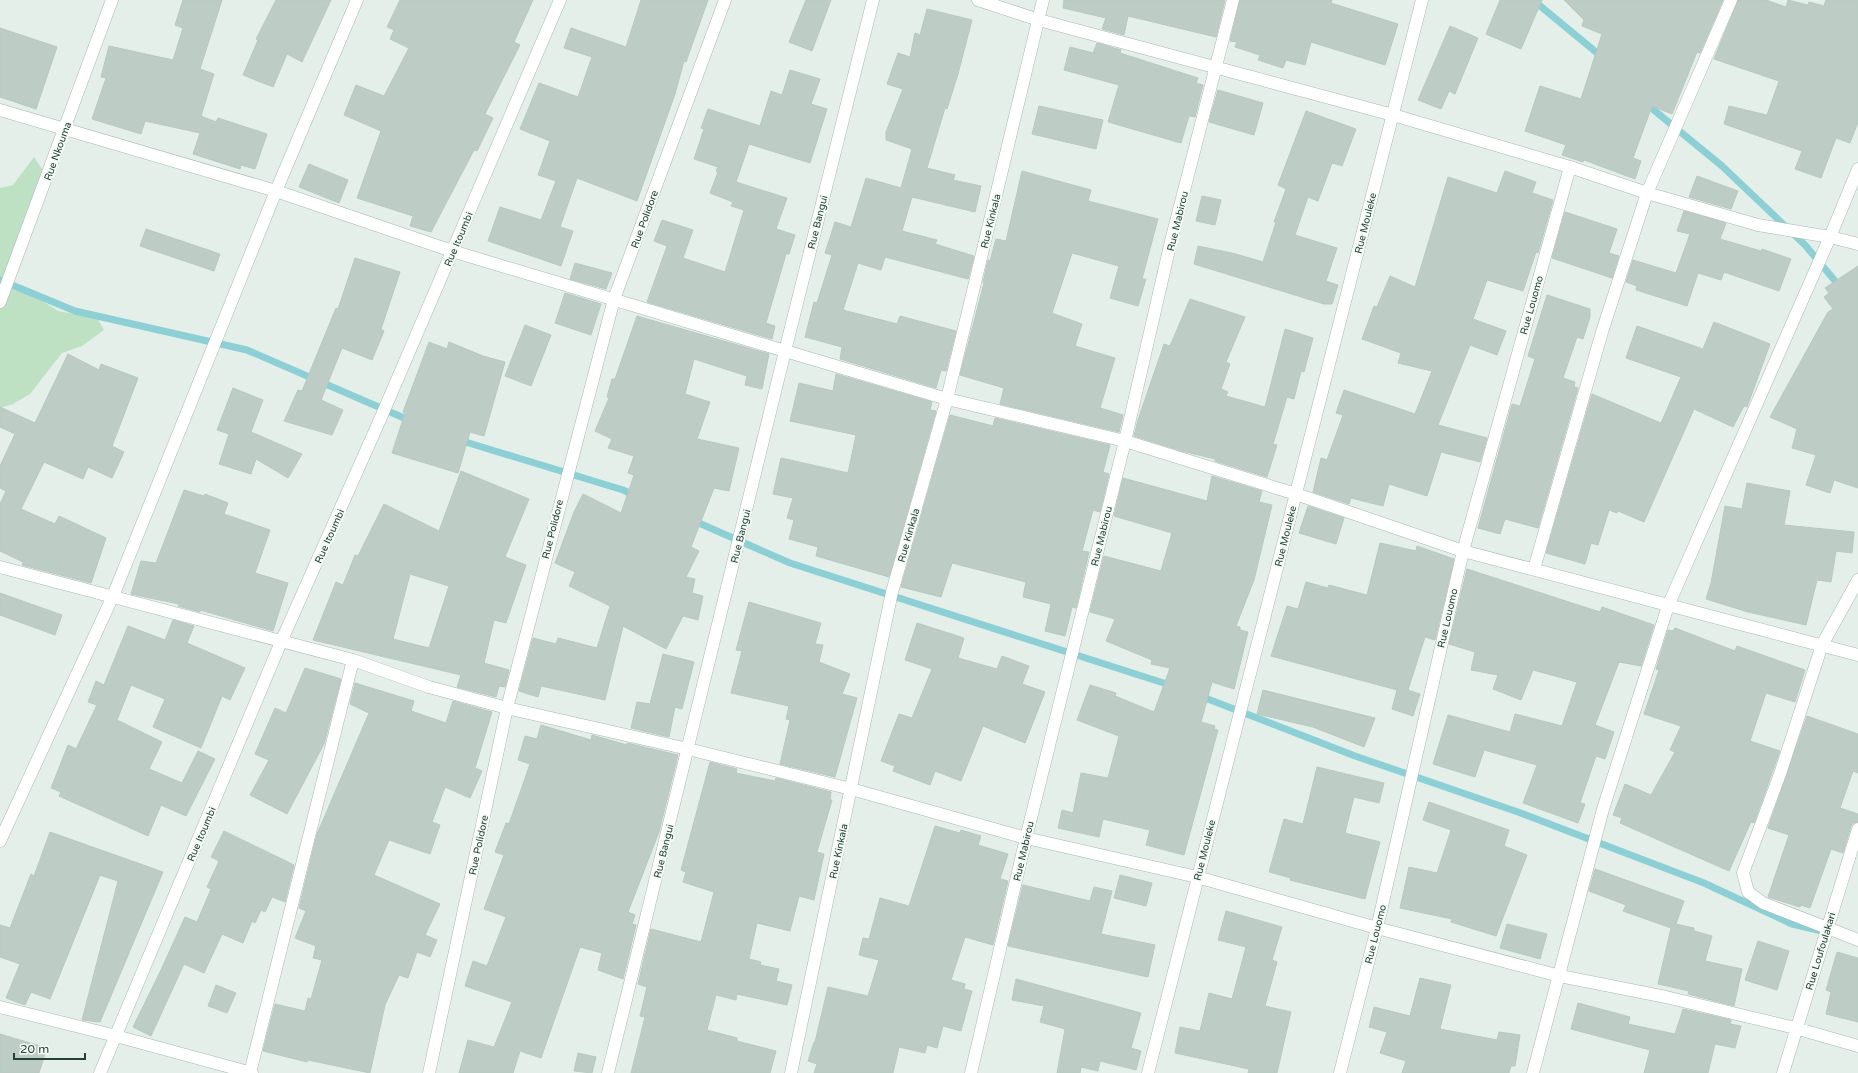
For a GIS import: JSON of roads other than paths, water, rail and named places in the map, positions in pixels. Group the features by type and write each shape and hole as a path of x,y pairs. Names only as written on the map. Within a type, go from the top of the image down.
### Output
{"street":[{"name":"Rue Nkouma","path":"0,302 112,0"},
{"path":"0,841 113,596 276,191 357,0"},
{"name":"Rue Itoumbi","path":"100,1073 282,642 560,0"},
{"name":"Rue Polidore","path":"429,1073 507,708 614,300 725,0"},
{"name":"Rue Bangui","path":"608,1073 785,351 873,0"},
{"path":"978,0 1039,20 1393,115 1570,167 1758,226 1830,237 1858,244"},
{"name":"Rue Kinkala","path":"791,1073 892,592 947,399 1043,0"},
{"name":"Rue Mabirou","path":"971,1073 1026,838 1125,441 1171,241 1233,0"},
{"name":"Rue Mouleke","path":"1148,1073 1422,0"},
{"path":"1534,569 1602,332 1647,192 1731,0"},
{"path":"0,110 276,191 452,251 947,399 1125,441 1296,494 1463,551 1858,655"},
{"name":"Rue Louomo","path":"1340,1073 1377,928 1463,551 1570,167"},
{"path":"1533,1073 1560,976 1603,808 1668,606 1830,237 1858,169"},
{"path":"0,567 353,660 429,687 507,708 688,749 851,789 1026,838 1198,877 1377,928 1560,976 1666,996 1796,1028 1858,1046"},
{"path":"1858,580 1822,645 1780,774 1743,873 1748,892 1763,903 1858,940"},
{"path":"0,1007 116,1036 251,1073 353,660"},
{"name":"Rue Loufoulakari","path":"1783,1073 1826,928 1858,828"}],"waterway":[{"path":"1533,0 1602,57"},
{"path":"1644,102 1722,166 1805,245 1841,288"},
{"path":"0,280 75,311 247,350 411,421"},
{"path":"459,440 623,490 636,496"},
{"path":"692,520 790,563 1173,686"},
{"path":"1200,696 1355,756 1518,812 1704,883 1792,924 1822,931"}]}
